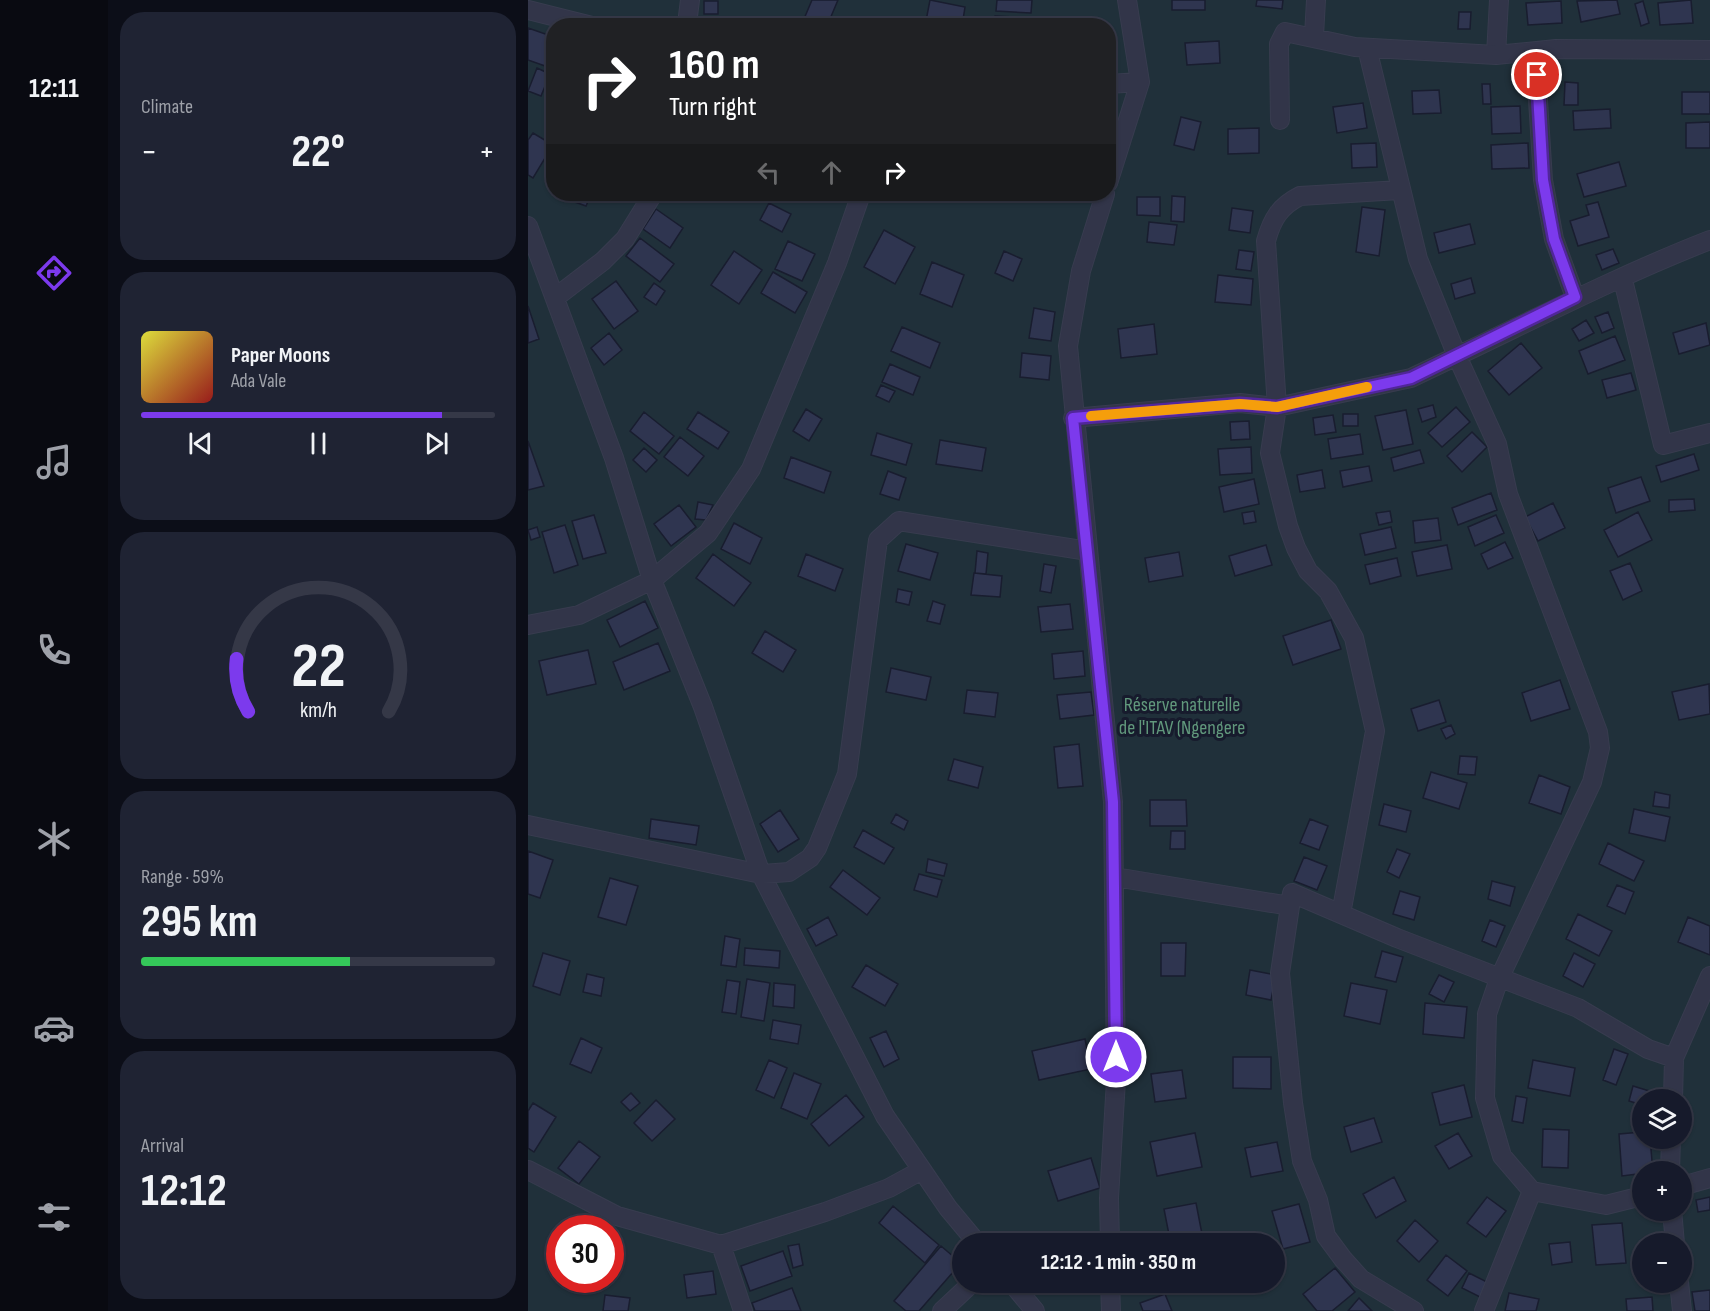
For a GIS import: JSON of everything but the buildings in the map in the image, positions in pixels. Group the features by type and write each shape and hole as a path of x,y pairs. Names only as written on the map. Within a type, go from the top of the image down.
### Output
{"street":[{"path":"689,18 690,0"},
{"path":"1116,158 1140,82 1127,0"},
{"path":"1314,36 1316,0"},
{"path":"1496,55 1499,0"},
{"path":"528,10 560,18"},
{"path":"1280,120 1279,44 1286,32 1367,48 1496,55 1556,49 1710,50"},
{"path":"1367,48 1418,260 1457,356 1497,444 1508,494 1598,732 1600,748 1597,767 1584,800 1499,979 1487,1014 1485,1098 1502,1156 1532,1191 1606,1205 1632,1198"},
{"path":"1535,52 1543,180 1554,239 1575,297"},
{"path":"1116,84 1140,82"},
{"path":"1341,914 1375,730 1354,638 1328,591 1308,571 1288,526 1270,453 1277,407 1266,241 1274,217 1288,202 1300,196 1400,190"},
{"path":"556,297 603,261 625,239 648,201"},
{"path":"528,625 579,615 652,580 708,533 752,468 837,263 859,201"},
{"path":"1103,201 1081,271 1068,346 1073,418 1113,802 1116,1080 1109,1198 1110,1233"},
{"path":"528,226 614,458 652,580 703,708 760,874 885,1116 948,1208 969,1233"},
{"path":"1073,418 1240,404 1277,407 1411,378 1575,297 1623,280 1710,240"},
{"path":"1623,280 1663,445 1710,434"},
{"path":"528,825 760,874 789,872 810,858 817,848 844,780 878,540 887,529 900,521 1088,551"},
{"path":"1115,877 1290,906"},
{"path":"1414,1311 1361,1279 1343,1259 1326,1236 1318,1200 1302,1161 1293,1104 1280,973 1292,893 1499,979 1578,1008 1648,1049 1674,1058"},
{"path":"1673,1089 1674,1058 1710,976"},
{"path":"528,1170 617,1216 720,1245 890,1188 922,1170"},
{"path":"1692,1183 1710,1178"},
{"path":"1484,1311 1532,1191"},
{"path":"720,1245 743,1311"},
{"path":"942,1311 961,1293"},
{"path":"1020,1293 1035,1311"},
{"path":"1110,1293 1111,1311"},
{"path":"1680,1293 1682,1311"}],"green space":[{"name":"Réserve naturelle de l'ITAV (Ngengere","path":"528,0 1710,0 1710,1311 528,1311"}],"slow traffic":[{"path":"1091,416 1240,404 1277,407 1367,387"}],"route":[{"path":"1116,1057 1113,802 1097,631 1073,418 1240,404 1277,407 1411,378 1575,297 1554,239 1543,180 1537,75"}]}
